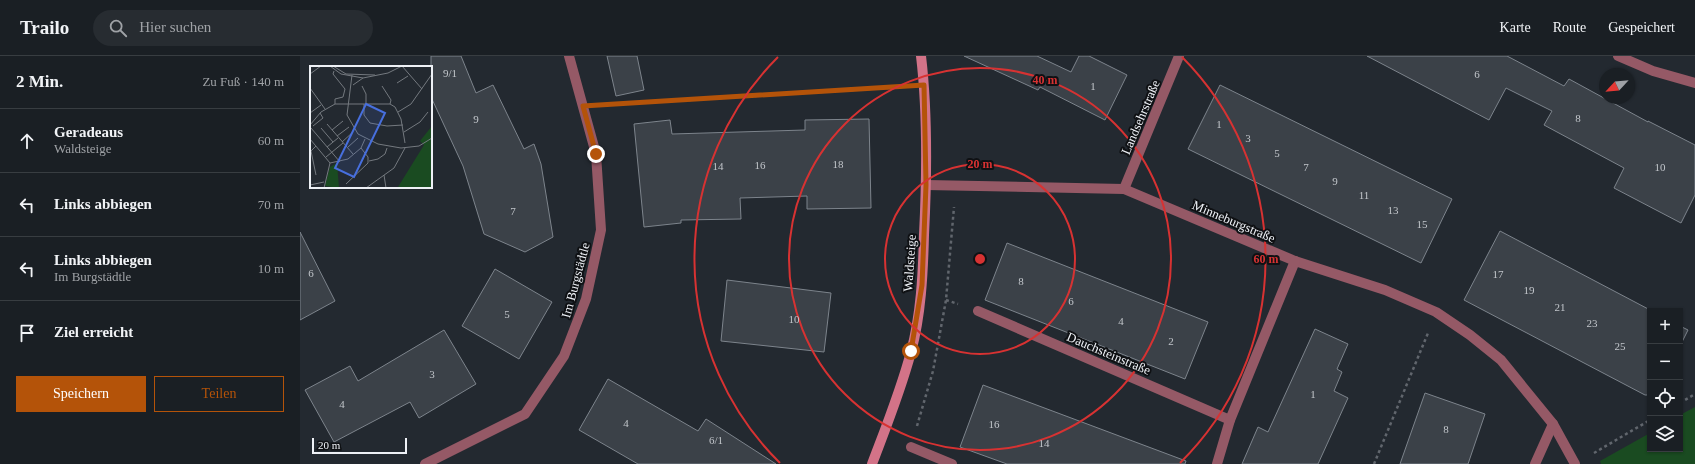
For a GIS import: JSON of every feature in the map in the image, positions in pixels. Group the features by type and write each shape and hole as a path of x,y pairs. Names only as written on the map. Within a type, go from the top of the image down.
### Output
{"street":[{"name":"Im Burgstädtle","path":"426,464 525,414 564,356 586,299 601,230 596,154 569,56"},
{"name":"Waldsteige","path":"872,464 889,420 911,351 922,285 926,185 924,85 921,56"},
{"name":"Landsehrstraße","path":"1124,189 1179,56"},
{"path":"1618,56 1653,71 1695,83"},
{"name":"Minneburgstraße","path":"926,185 1124,189 1295,261 1385,290 1436,312 1470,335 1501,360 1553,424 1574,464"},
{"path":"1217,464 1230,420 1295,261"},
{"name":"Dauchsteinstraße","path":"978,311 1230,420"},
{"path":"1535,464 1553,424"},
{"path":"911,447 952,464"}],"path":[{"path":"583,106 924,85"},
{"path":"1374,464 1436,312"},
{"path":"1683,401 1695,394"},
{"path":"1574,464 1647,422"}],"green space":[{"path":"1695,407 1695,464 1601,464 1600,461 1647,435 1647,452 1683,452 1683,413"}],"building":[{"path":"431,56 461,56 476,93 493,85 524,149 534,144 541,164 553,237 525,252 484,234 463,166 432,99"},
{"path":"607,56 637,56 644,90 616,96"},
{"path":"964,56 1037,56 1071,72 1079,56 1089,56 1127,75 1105,120 1040,87 1038,90"},
{"path":"1367,56 1507,56 1564,86 1569,79 1599,95 1599,104 1615,104 1695,145 1695,195 1681,223 1614,188 1624,168 1544,125 1552,111 1506,88 1489,120"},
{"path":"1220,85 1452,199 1421,263 1188,149"},
{"path":"869,119 871,208 807,209 807,196 740,198 741,219 681,220 681,223 644,227 634,124 670,120 672,134 805,130 805,120"},
{"path":"1500,231 1647,308 1647,395 1645,395 1464,300"},
{"path":"300,232 335,301 300,320"},
{"path":"1007,243 1208,322 1185,379 985,300"},
{"path":"495,269 552,302 519,359 462,326"},
{"path":"727,280 831,293 824,352 721,341"},
{"path":"1683,328 1688,330 1683,340"},
{"path":"1315,329 1348,344 1337,369 1342,372 1334,391 1348,398 1318,464 1242,464 1258,427 1268,432"},
{"path":"444,330 476,384 419,418 410,402 334,442 305,390 350,366 358,381"},
{"path":"608,379 698,431 706,419 776,464 638,464 579,430"},
{"path":"983,385 1186,461 1185,464 1007,464 960,447"},
{"path":"1425,393 1485,414 1468,464 1400,464"}],"route":[{"path":"596,154 583,106 924,85 926,185 922,285 911,351"}]}
